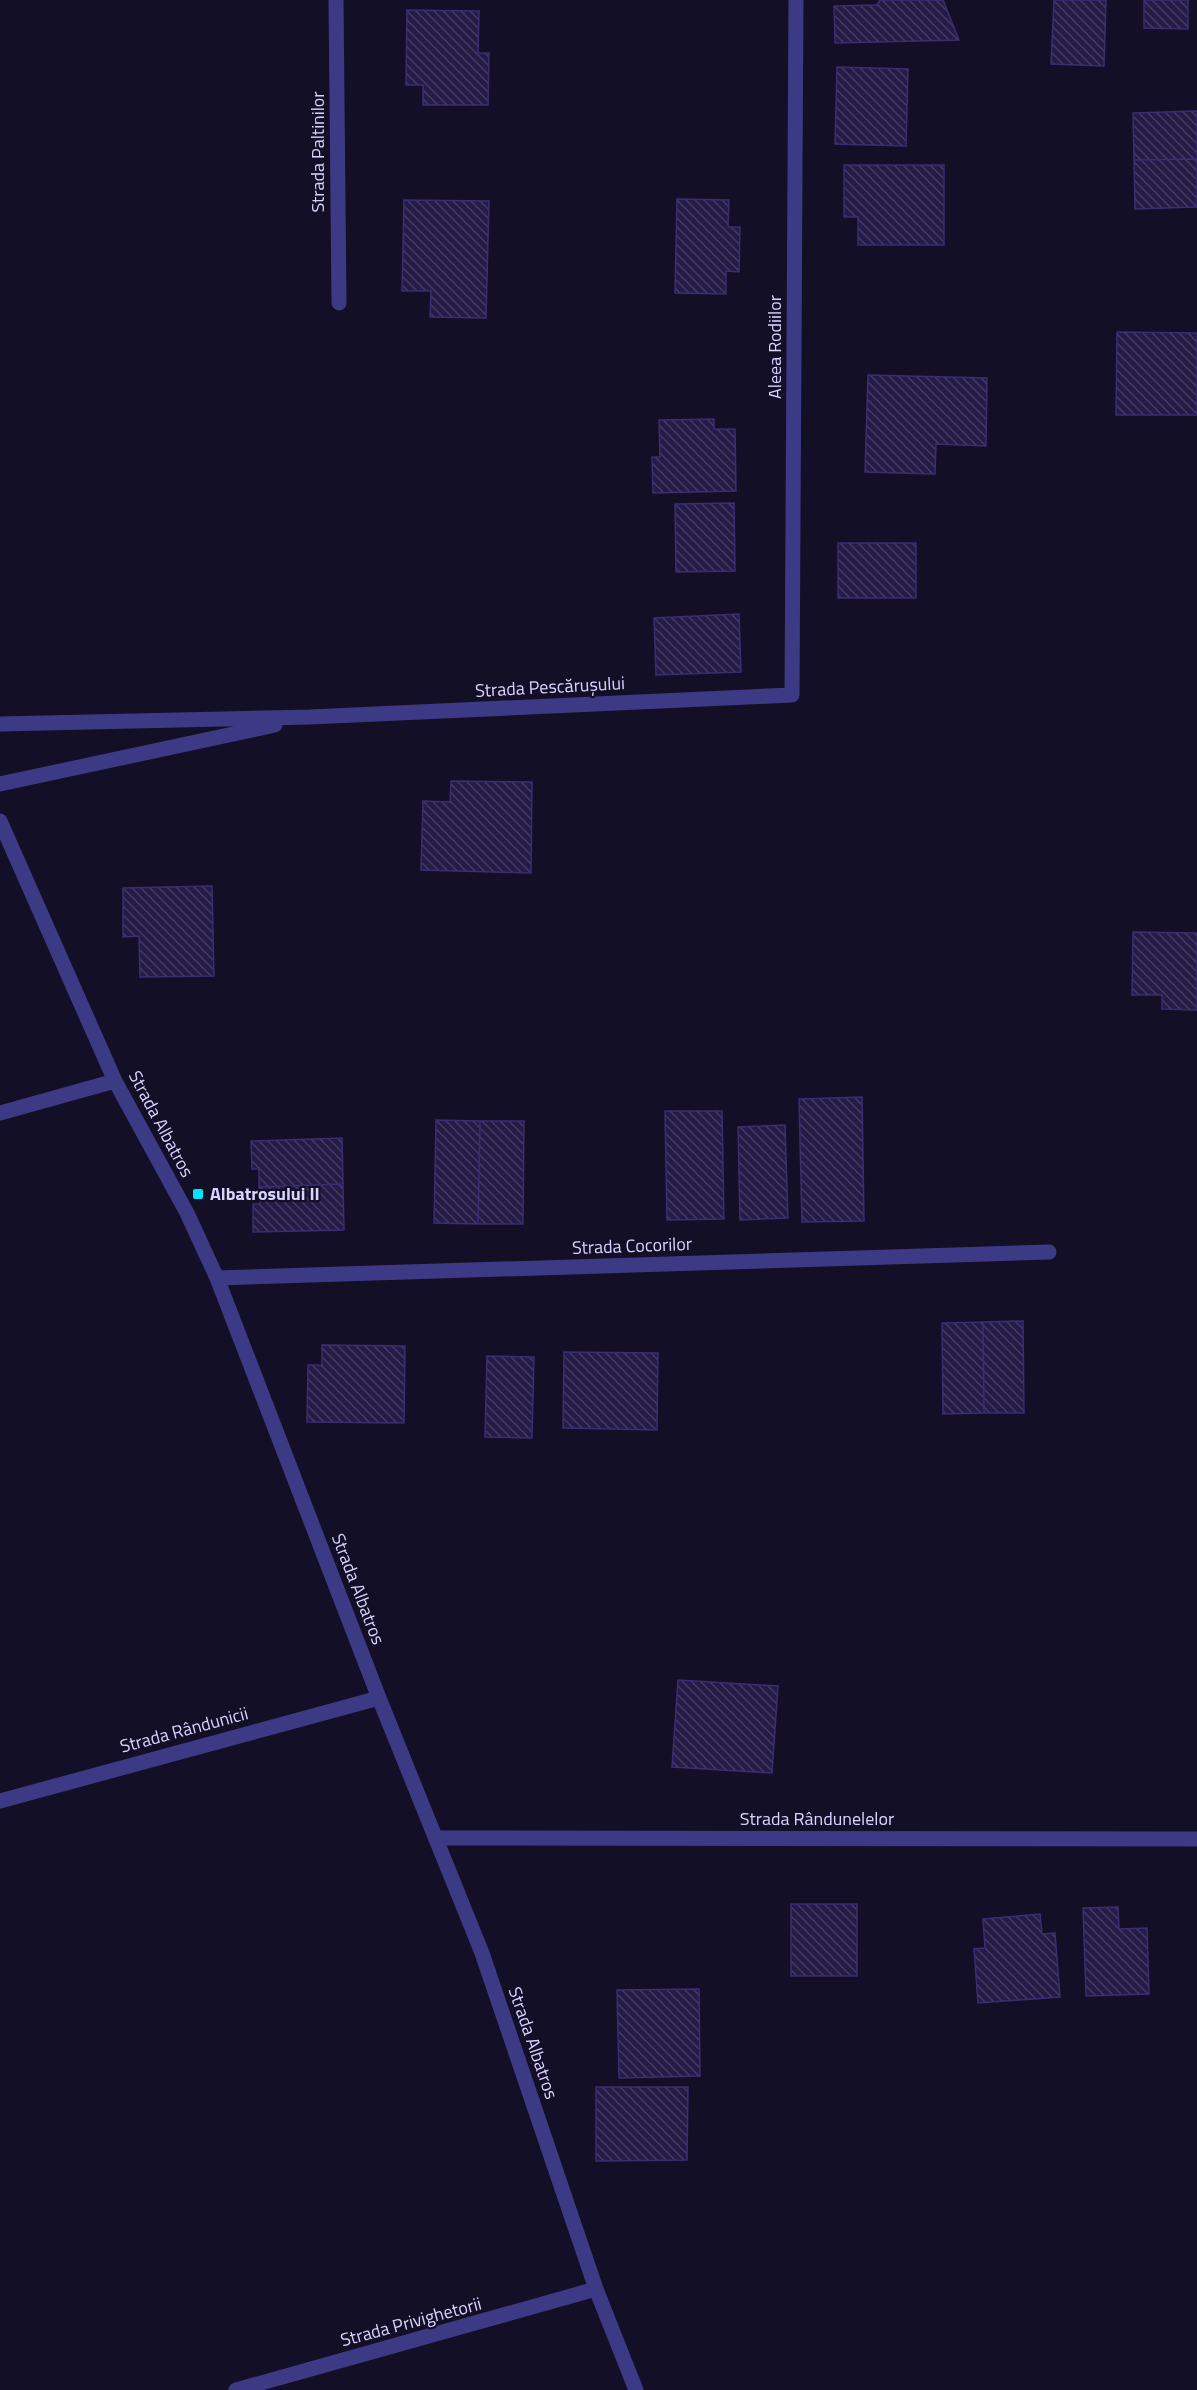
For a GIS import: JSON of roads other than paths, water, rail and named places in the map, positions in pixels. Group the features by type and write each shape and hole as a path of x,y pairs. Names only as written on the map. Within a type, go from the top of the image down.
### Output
{"street":[{"name":"Strada Paltinilor","path":"336,0 339,303"},
{"name":"Aleea Rodiilor","path":"792,695 796,0"},
{"name":"Strada Pescărușului","path":"0,724 310,717 792,695"},
{"name":"Strada Pescărușului","path":"0,784 310,717"},
{"name":"Strada Albatros","path":"0,821 116,1081 187,1213 217,1278 379,1698 482,1953 596,2289 636,2390"},
{"path":"0,1113 116,1081"},
{"name":"Strada Cocorilor","path":"217,1278 1049,1252"},
{"name":"Strada Rândunicii","path":"0,1801 379,1698"},
{"name":"Strada Rândunelelor","path":"436,1838 1197,1839"},
{"name":"Strada Privighetorii","path":"236,2390 596,2289"}],"place":[{"name":"Albatrosului II","path":"198,1194"}]}
